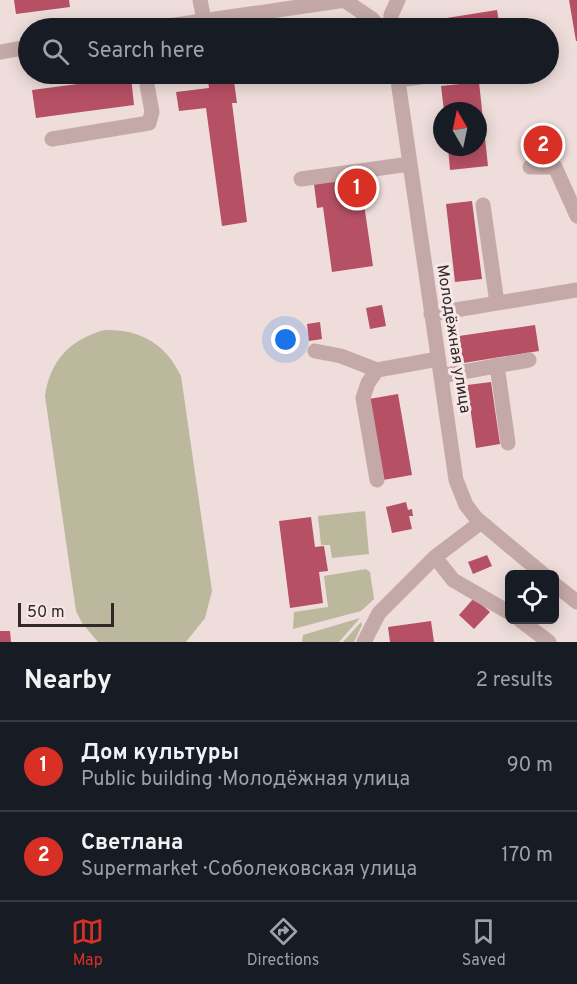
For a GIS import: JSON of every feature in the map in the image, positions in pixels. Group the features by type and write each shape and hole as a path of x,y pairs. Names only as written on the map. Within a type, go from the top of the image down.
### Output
{"street":[{"path":"200,0 204,18"},
{"path":"218,18 345,0 371,18"},
{"path":"391,18 398,0"},
{"path":"0,52 18,49"},
{"path":"52,139 149,123 152,112 148,84"},
{"name":"Молодёжная улица","path":"399,84 430,314 456,480 466,505 480,523 538,570"},
{"path":"301,179 410,164"},
{"path":"530,167 555,167 577,216"},
{"path":"483,205 497,303"},
{"path":"577,225 577,232"},
{"path":"430,314 577,291"},
{"path":"315,351 341,356 377,370 438,360"},
{"path":"441,376 529,360"},
{"path":"497,365 508,443"},
{"path":"377,370 368,383 363,398 377,480"},
{"path":"364,642 379,613 435,557 480,523"},
{"path":"435,557 453,580 505,610"},
{"path":"559,587 577,602"},
{"path":"525,624 549,642"}],"shaded area":[{"path":"105,330 130,332 160,347 181,376 212,591 205,618 186,642 98,642 82,623 76,611 45,396 52,372 64,353 82,339"},
{"path":"365,511 369,554 332,558 330,545 321,545 318,516"},
{"path":"366,569 370,572 374,599 361,611 293,629 294,612 328,607 324,576"},
{"path":"360,618 339,642 302,642 303,635"},
{"path":"361,622 362,625 354,642 343,642"}],"building":[{"path":"14,0 69,0 70,7 16,14"},
{"path":"569,0 577,0 577,41 576,41"},
{"path":"497,10 498,18 447,18"},
{"path":"78,84 132,84 134,105 36,118 32,90"},
{"path":"208,84 234,84 237,103 232,103 247,222 222,226 206,108 179,111 176,92 209,88"},
{"path":"479,84 481,102 443,102 441,86"},
{"path":"557,133 559,153 530,157 528,136"},
{"path":"449,156 487,156 488,166 450,170"},
{"path":"370,176 374,203 364,204 373,266 332,272 323,207 317,208 314,184"},
{"path":"472,201 482,279 455,282 446,204"},
{"path":"382,305 386,326 370,329 366,308"},
{"path":"320,322 322,339 309,341 307,324"},
{"path":"535,325 539,351 463,363 459,336"},
{"path":"491,382 500,444 476,448 467,385"},
{"path":"398,394 412,475 383,480 369,399"},
{"path":"406,502 408,510 412,509 413,516 409,516 412,529 392,533 386,507"},
{"path":"311,517 315,547 324,546 328,571 319,572 323,603 290,608 279,521"},
{"path":"487,555 492,566 473,574 468,562"},
{"path":"474,598 490,612 474,629 459,615"},
{"path":"431,621 434,642 390,642 388,627"},
{"path":"0,631 10,631 11,642 0,642"}],"place":[{"name":"Светлана","path":"543,145"},
{"name":"Дом культуры","path":"357,188"}]}
